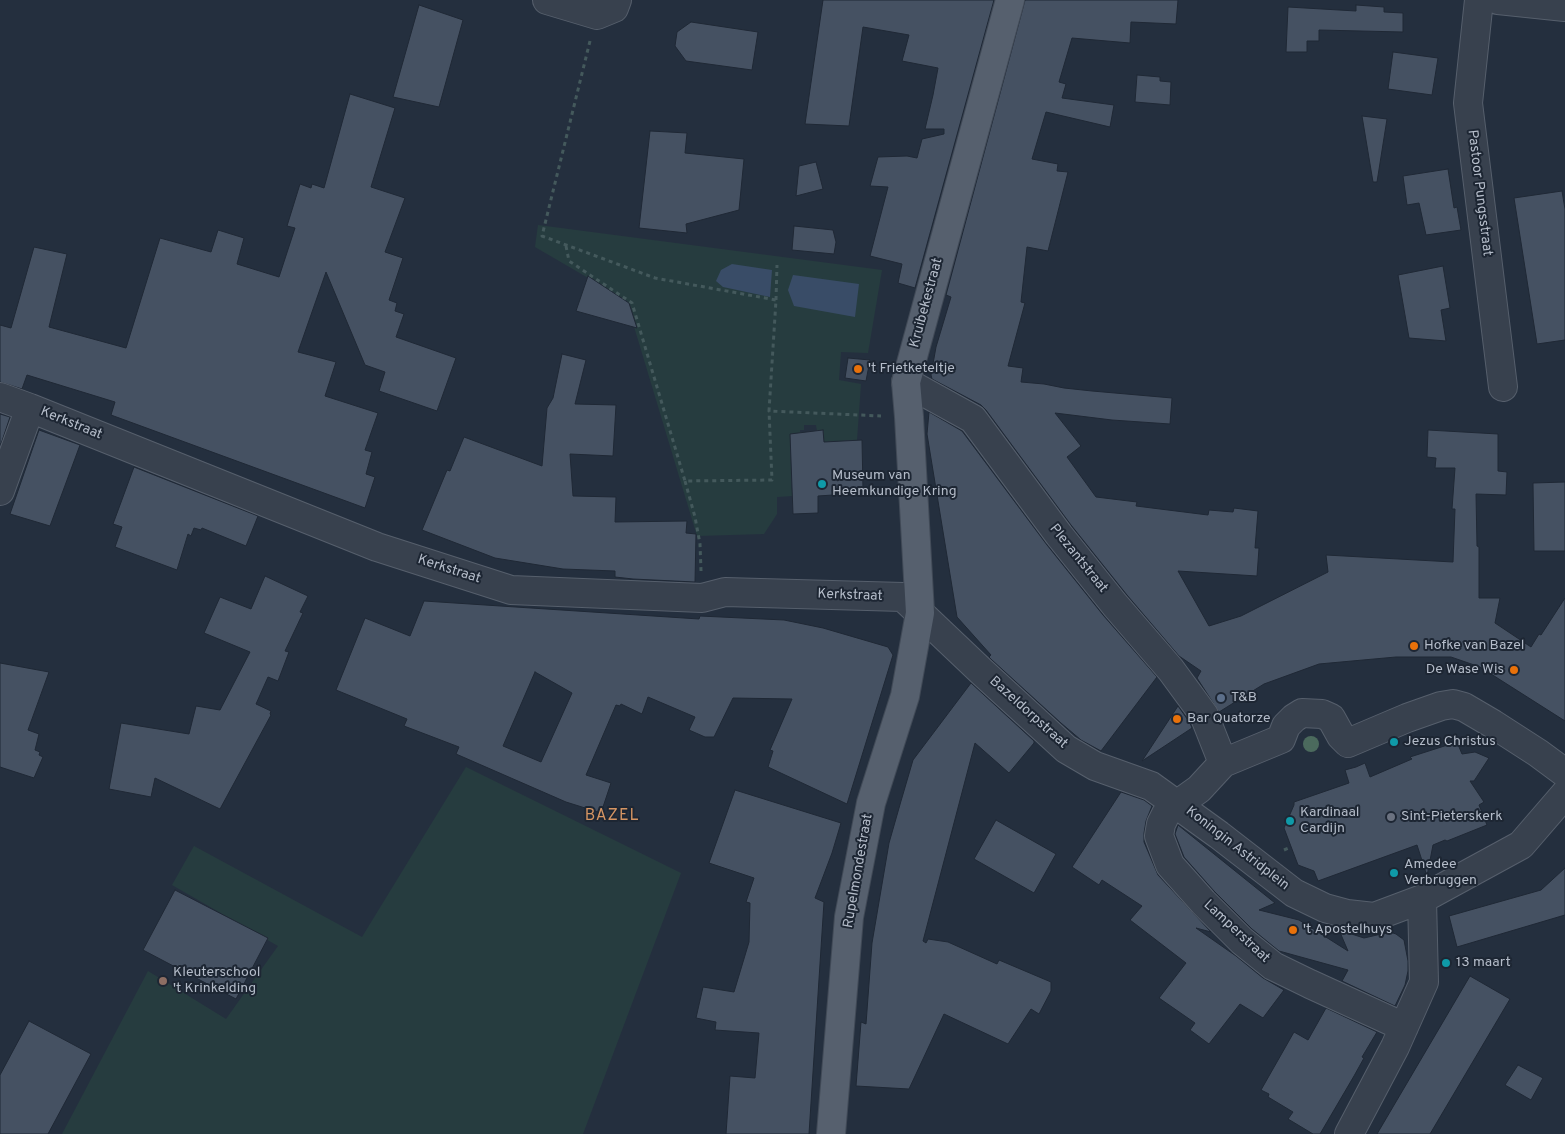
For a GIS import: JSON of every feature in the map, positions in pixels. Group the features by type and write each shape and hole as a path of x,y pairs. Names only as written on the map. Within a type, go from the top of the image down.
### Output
{"main road":[{"name":"Kruibekestraat","path":"920,613 906,382 1010,0"},
{"name":"Rupelmondestraat","path":"831,1134 849,917 871,803 905,696 920,613"}],"street":[{"path":"547,0 607,8"},
{"name":"Pastoor Pungsstraat","path":"1479,0 1468,103 1503,387"},
{"path":"1498,0 1565,7"},
{"name":"Plezantstraat","path":"906,382 972,419 1059,536 1171,670 1199,708 1204,715 1223,763"},
{"name":"Kerkstraat","path":"0,397 377,547 511,590 702,598 725,592 903,597 920,613"},
{"path":"0,492 30,408"},
{"name":"Bazeldorpstraat","path":"920,613 1066,749 1095,766 1151,786 1178,804"},
{"name":"Koningin Astridplein","path":"1565,774 1492,724 1464,707 1453,704 1441,706 1416,715 1348,743 1341,736 1331,718 1322,714 1302,713 1286,726 1281,739 1223,763 1199,789 1178,804 1294,893 1325,908 1347,914 1374,917 1422,899 1521,845 1565,794"},
{"name":"Lamperstraat","path":"1178,804 1166,814 1161,824 1159,836 1170,865 1242,941 1273,966 1404,1027"},
{"path":"1349,1134 1404,1027 1424,982 1422,899"}],"path":[{"path":"607,8 542,236 655,278 776,300"},
{"path":"566,245 569,261 632,303 695,517 700,544 702,598"},
{"path":"685,481 772,480 769,411 777,265"},
{"path":"769,411 909,417"}],"green space":[{"path":"538,225 882,270 868,353 841,352 839,380 861,384 857,440 824,442 823,430 817,431 816,425 804,425 804,430 800,430 800,434 790,435 792,496 777,497 777,514 764,534 697,536 626,300 535,247"},
{"path":"466,767 681,873 583,1134 62,1134 148,971 226,1019 278,946 172,885 194,846 362,937"}],"water":[{"path":"732,264 772,270 770,297 723,287 716,281 721,270"},
{"path":"793,275 859,284 855,317 794,306 788,290"}],"building":[{"path":"823,0 994,0 915,288 898,283 902,264 870,256 888,187 870,186 878,157 907,156 917,158 922,139 944,134 944,129 925,129 938,68 902,61 909,35 863,27 849,126 805,124"},
{"path":"1025,0 1178,0 1176,24 1131,22 1130,43 1072,38 1059,82 1066,84 1062,98 1114,105 1110,127 1046,112 1032,159 1058,164 1057,171 1068,172 1048,251 1027,247 1021,302 1025,303 1008,366 1023,368 1021,382 1172,398 1170,424 1112,420 1055,413 1081,446 1067,457 1096,497 1137,502 1136,506 1208,515 1209,510 1233,512 1234,508 1258,511 1255,548 1259,548 1257,576 1178,571 1209,626 1241,616 1328,572 1326,555 1453,562 1455,509 1452,509 1455,468 1435,468 1436,458 1427,457 1428,430 1498,434 1498,471 1507,472 1506,495 1476,494 1479,598 1500,598 1495,623 1531,647 1565,598 1565,721 1480,667 1451,657 1396,657 1319,664 1264,684 1219,712 1197,678 1201,671 1179,656 1127,595 1071,525 986,410 981,405 932,379 936,347 951,297 946,295"},
{"path":"419,5 463,20 439,107 393,97"},
{"path":"1356,5 1384,7 1384,12 1403,13 1403,32 1319,30 1319,41 1307,41 1307,52 1286,52 1288,7 1356,11"},
{"path":"691,22 758,32 752,70 686,61 675,46 677,32"},
{"path":"1393,52 1438,58 1432,95 1388,89"},
{"path":"1137,75 1160,77 1160,81 1171,82 1170,105 1135,102"},
{"path":"350,94 395,108 371,187 405,198 385,252 403,258 389,300 397,303 395,311 404,314 396,337 456,358 437,411 379,391 385,372 365,365 326,272 298,352 336,362 325,396 378,413 365,450 372,452 366,474 375,477 365,508 111,415 115,402 27,375 22,389 0,382 0,325 11,328 34,247 67,254 49,327 126,348 160,238 211,252 218,230 244,238 237,264 279,277 295,228 287,226 300,184 311,188 312,184 324,188"},
{"path":"1362,116 1387,119 1377,182 1373,182"},
{"path":"650,131 687,133 685,153 744,159 739,210 686,224 687,233 639,228"},
{"path":"816,162 823,189 796,196 799,166"},
{"path":"1448,169 1454,208 1457,207 1461,230 1426,235 1419,203 1407,205 1403,176"},
{"path":"1562,191 1565,209 1565,340 1537,344 1514,198"},
{"path":"794,226 833,230 836,242 834,254 792,250"},
{"path":"1443,266 1450,308 1441,310 1446,341 1409,338 1398,275"},
{"path":"588,276 629,303 637,328 576,311"},
{"path":"562,354 586,360 575,404 616,405 613,456 570,454 573,496 616,497 615,522 687,521 686,533 696,534 695,582 615,577 615,571 563,569 495,558 422,530 447,470 450,471 464,437 542,466 547,408 553,398"},
{"name":"'t Frietketeltje","path":"848,358 870,360 866,381 845,378"},
{"path":"929,412 962,431 1047,545 1103,615 1157,677 1101,751 1081,740 992,660 989,657 991,655 957,617 927,434"},
{"path":"0,414 10,417 1,444 0,444"},
{"path":"39,430 80,445 50,526 10,514"},
{"path":"823,430 824,442 862,440 863,490 832,490 833,495 818,496 818,513 793,514 790,434"},
{"path":"134,467 258,516 246,546 202,528 201,530 194,528 191,536 188,534 177,570 115,547 122,527 113,524"},
{"path":"1565,482 1565,551 1534,551 1533,483"},
{"path":"265,576 308,596 300,612 303,613 285,651 289,652 278,681 268,677 256,704 271,711 271,715 220,809 155,778 151,797 109,789 121,723 189,734 196,706 220,710 250,652 204,633 220,597 251,609"},
{"path":"424,601 699,619 700,616 784,620 823,628 888,647 893,655 847,804 768,767 773,751 770,750 792,699 733,698 714,737 705,737 689,730 695,717 648,697 642,714 621,704 620,706 616,705 586,775 611,783 601,813 566,802 456,754 459,747 404,726 407,719 336,690 365,618 410,636","holes":["535,672 572,693 541,762 503,746"]},
{"path":"0,663 49,672 28,730 39,734 35,750 40,752 39,755 43,757 34,778 0,767"},
{"path":"971,683 1034,743 1009,773 975,743 923,941 926,943 928,939 948,942 997,964 999,960 1051,982 1051,991 1039,1014 1031,1009 1008,1044 944,1014 909,1089 856,1086 861,1022 866,1024 872,943 889,843 913,760"},
{"path":"1178,706 1192,728 1142,761"},
{"name":"Sint-Pieterskerk","path":"1457,742 1462,754 1475,752 1489,758 1474,781 1470,781 1484,802 1479,805 1487,825 1433,845 1427,876 1417,845 1318,881 1314,871 1298,865 1284,828 1294,802 1349,783 1345,770 1365,763 1370,777 1412,759 1410,757"},
{"path":"735,790 841,823 815,898 824,902 809,1134 726,1134 730,1076 755,1078 759,1033 715,1030 716,1022 696,1018 703,987 734,992 749,942 750,903 746,902 754,878 709,863"},
{"path":"1121,792 1144,800 1152,806 1146,821 1144,842 1158,875 1211,932 1196,928 1263,978 1284,990 1263,1018 1240,1004 1209,1044 1190,1030 1195,1023 1159,998 1186,963 1130,920 1142,906 1102,880 1099,885 1072,867"},
{"path":"996,820 1056,854 1034,893 974,859"},
{"path":"1178,825 1275,903 1259,910 1299,920 1348,951 1339,930 1364,938 1390,932 1404,940 1408,971 1405,985 1395,1006 1342,981 1348,970 1279,951 1252,929 1214,891 1184,857 1175,834"},
{"path":"1565,868 1565,915 1457,947 1449,916 1541,890"},
{"path":"175,890 268,938 236,999 143,950"},
{"path":"1470,976 1510,999 1430,1134 1377,1134"},
{"path":"1326,1008 1377,1032 1320,1134 1313,1134 1288,1119 1293,1112 1268,1097 1269,1094 1261,1090 1294,1032 1308,1040"},
{"path":"29,1021 91,1054 48,1134 0,1134 0,1075"},
{"path":"1518,1065 1543,1078 1531,1100 1505,1085"}],"place":[{"name":"'t Frietketeltje","path":"858,369"},
{"name":"Museum van Heemkundige Kring","path":"822,484"},
{"name":"Hofke van Bazel","path":"1414,646"},
{"name":"De Wase Wis","path":"1514,670"},
{"name":"T&B","path":"1221,698"},
{"name":"Bar Quatorze","path":"1177,719"},
{"name":"Jezus Christus","path":"1394,742"},
{"name":"Sint-Pieterskerk","path":"1391,817"},
{"name":"Kardinaal Cardijn","path":"1290,821"},
{"name":"Amedee Verbruggen","path":"1394,873"},
{"name":"'t Apostelhuys","path":"1293,930"},
{"name":"13 maart","path":"1446,963"},
{"name":"Kleuterschool 't Krinkelding","path":"163,981"}],"district":[{"name":"BAZEL","path":"612,817"}]}
